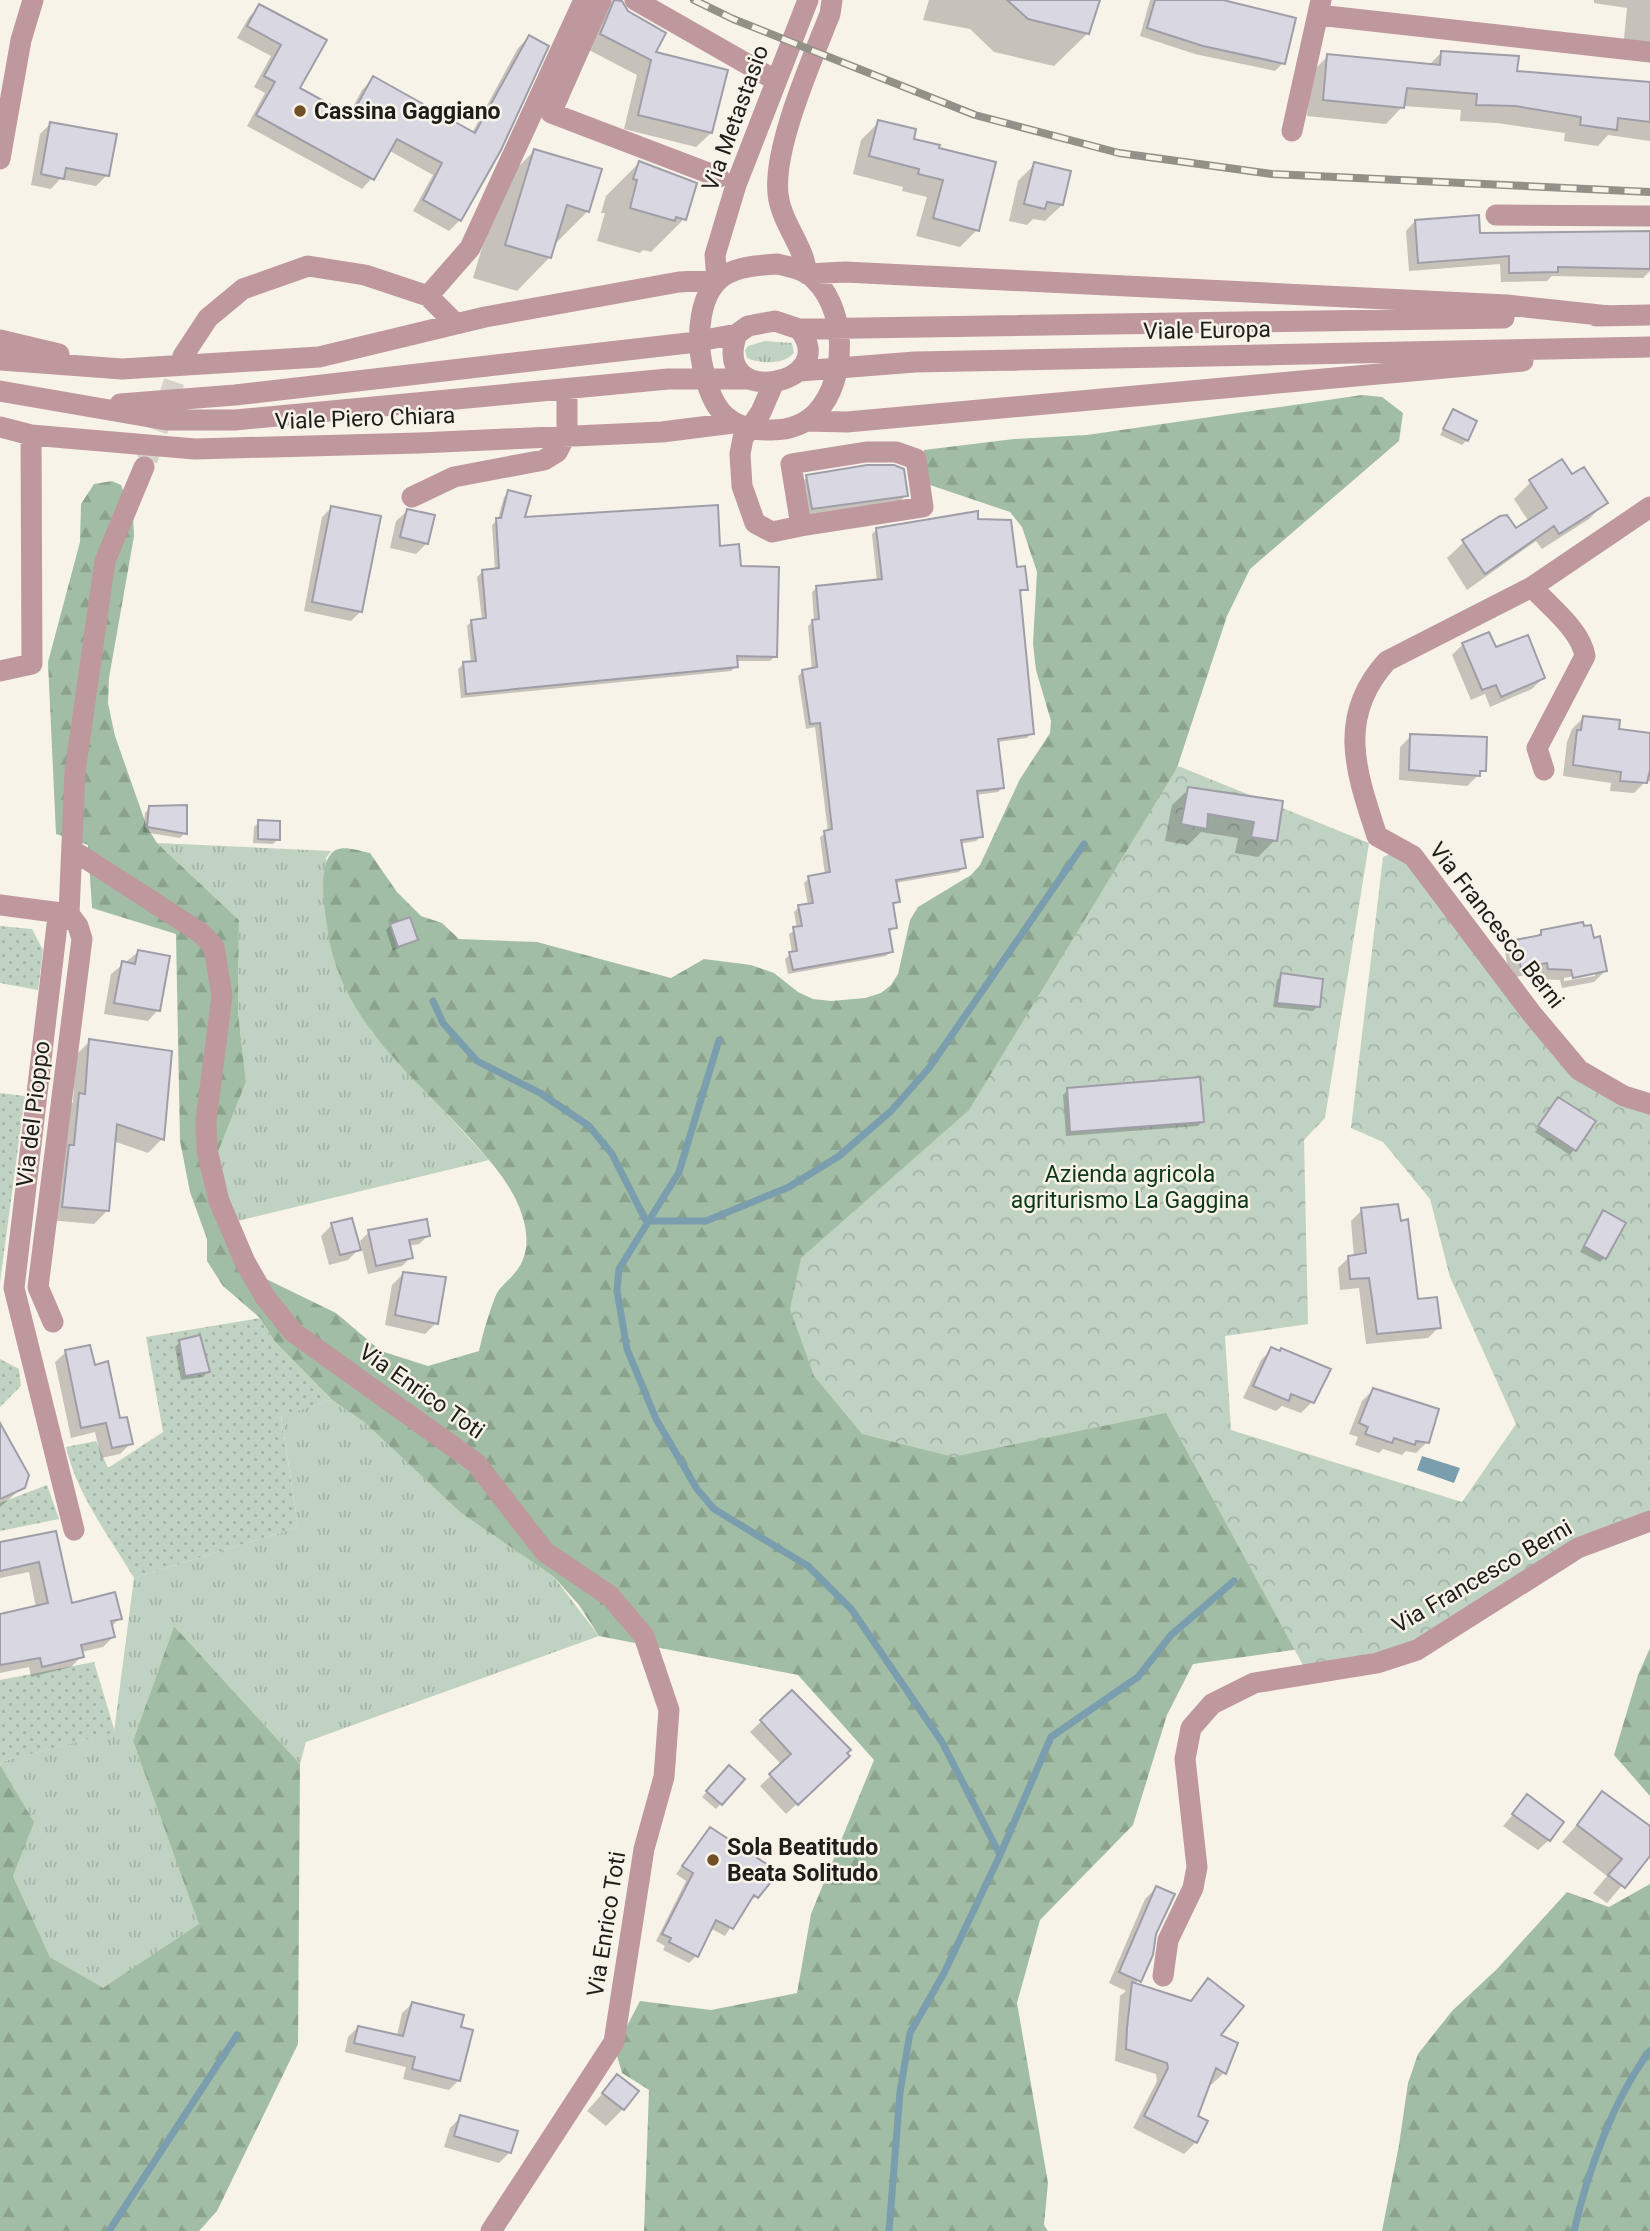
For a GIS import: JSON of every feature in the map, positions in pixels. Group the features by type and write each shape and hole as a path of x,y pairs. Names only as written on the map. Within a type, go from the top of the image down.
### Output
{"street":[{"path":"0,159 21,40 33,0"},
{"path":"428,296 470,248 584,0"},
{"path":"601,0 551,113 728,181"},
{"path":"635,0 778,72"},
{"name":"Via Metastasio","path":"717,280 715,255 728,181 806,7"},
{"path":"831,7 780,156 778,195 789,229 802,248 825,264 845,272"},
{"path":"1292,131 1319,7 1650,52"},
{"path":"1496,215 1650,216"},
{"path":"802,248 807,274 831,302 838,349 830,392 807,421 778,430 747,429 733,423 712,397 701,354 703,309 717,280 729,272 761,265 778,264 807,274"},
{"path":"679,282 715,255"},
{"path":"183,356 208,318 243,289 307,266 365,275 428,296 456,324"},
{"name":"Viale Europa","path":"807,274 845,272 1507,305 1609,316"},
{"path":"0,360 122,369 240,364 319,356 485,317 679,282 717,280"},
{"name":"Viale Europa","path":"737,334 761,322 790,324 799,329 1650,316"},
{"path":"799,329 808,351 800,371"},
{"path":"737,334 732,359 737,370 749,379"},
{"name":"Viale Piero Chiara","path":"93,406 235,395 666,345 737,334"},
{"path":"0,340 122,369"},
{"name":"Viale Europa","path":"807,421 847,422 1503,364 1615,348"},
{"name":"Viale Europa","path":"749,379 774,382 800,371 915,362 1650,348"},
{"name":"Viale Piero Chiara","path":"0,391 167,420 235,420 668,379 749,379"},
{"path":"774,382 761,412 743,438 740,454 742,486 749,513 762,529 772,532 923,507 916,459 896,452 882,451 791,464 801,526"},
{"path":"412,497 454,477 544,460 558,452 567,433 567,390"},
{"name":"Viale Piero Chiara","path":"0,426 32,435 195,449 419,443 662,432 733,423"},
{"path":"0,670 32,664 32,435"},
{"path":"74,1530 14,1288 57,925 69,914 74,851 75,772 105,561 145,467"},
{"name":"Via Francesco Berni","path":"1650,507 1532,587 1387,661 1375,674 1355,720 1354,751 1360,785 1377,836 1413,856 1532,1014 1579,1070 1624,1096 1650,1104"},
{"path":"1532,587 1577,636 1585,656 1537,748 1544,770"},
{"name":"Via Enrico Toti","path":"74,851 201,933 214,947 222,996 206,1120 207,1150 219,1201 245,1262 265,1297 293,1332 477,1462 545,1552 610,1596 644,1636 669,1710 664,1777 644,1849 614,2042 491,2231"},
{"path":"0,905 69,914"},
{"name":"Via del Pioppo","path":"53,1322 38,1287 82,939 78,926 69,914"},
{"name":"Via Francesco Berni","path":"1163,1976 1168,1940 1193,1888 1197,1867 1185,1759 1191,1728 1212,1704 1254,1683 1377,1663 1417,1650 1578,1548 1650,1521"}],"green space":[{"path":"765,341 792,343 794,353 784,360 771,362 747,358 745,350 748,346"},
{"path":"1362,395 1382,397 1403,413 1399,441 1250,569 1227,616 1170,789 1188,1382 1300,1649 1193,1664 1167,1715 1133,1825 1040,1920 1017,2003 1048,2183 1044,2225 1048,2231 644,2231 649,2090 622,2073 615,2049 640,2001 711,2010 797,1993 811,1914 874,1760 798,1675 599,1636 579,1605 554,1577 461,1513 364,1422 332,1400 275,1342 260,1318 223,1286 207,1261 207,1239 190,1192 180,1141 176,934 92,908 88,845 56,834 48,662 80,542 81,504 94,484 112,481 121,485 133,516 134,536 109,678 108,703 115,736 147,827 157,843 239,920 238,1012 246,1082 216,1157 233,1222 262,1277 336,1313 381,1351 428,1366 479,1351 496,1295 518,1268 525,1254 524,1223 514,1196 496,1169 384,1046 347,991 334,960 324,906 323,879 326,863 334,851 346,848 370,853 397,892 421,916 442,923 459,939 537,942 671,978 704,959 751,965 774,973 798,992 813,999 831,1001 865,998 881,993 891,985 898,974 910,920 918,907 971,875 980,865 1020,779 1050,733 1051,721 1036,670 1033,644 1037,572 1022,527 1010,512 930,485 923,472 924,450 1014,439 1087,435"},
{"name":"Azienda agricola agriturismo La Gaggina","path":"1178,766 1369,843 1325,1118 1304,1140 1308,1324 1225,1336 1231,1430 1462,1502 1516,1424 1450,1277 1430,1199 1383,1142 1351,1128 1383,857 1397,851 1578,1073 1650,1111 1650,1513 1408,1646 1304,1667 1166,1413 953,1457 862,1434 814,1376 790,1309 801,1258 969,1110"},
{"path":"157,843 331,851 326,858 371,1031 489,1160 233,1222 216,1157 246,1082 238,1012 239,920"},
{"path":"0,926 32,929 43,950 38,990 0,983"},
{"path":"0,1093 25,1096 0,1282"},
{"path":"260,1318 275,1342 332,1400 281,1416 298,1527 134,1578 86,1498 66,1447 96,1441 108,1468 163,1432 146,1337"},
{"path":"0,1359 19,1369 21,1386 0,1407"},
{"path":"332,1400 364,1422 461,1513 554,1577 599,1636 306,1742 300,1764 174,1626 133,1741 200,1924 103,1989 50,1957 13,1876 0,1762 114,1732 134,1578 298,1527 281,1415"},
{"path":"47,1485 59,1519 0,1531 0,1503"},
{"path":"174,1626 300,1764 298,2044 217,2211 199,2231 0,2231 0,1765 34,1822 13,1876 50,1957 103,1988 199,1924 133,1741"},
{"path":"1650,1648 1650,1796 1614,1755 1638,1675"},
{"path":"94,1662 115,1732 0,1762 0,1680"},
{"path":"1650,1884 1650,2231 1382,2231 1408,2083 1418,2054 1452,2011 1497,1969 1567,1892 1609,1907"}],"water":[{"path":"1422,1456 1460,1468 1454,1483 1417,1470"}],"building":[{"path":"614,0 622,1 628,11 666,33 656,52 728,70 712,133 638,115 651,60 600,34"},
{"path":"1007,0 1100,0 1089,34 1028,19"},
{"path":"1155,0 1223,0 1296,18 1285,64 1203,46 1147,28"},
{"name":"Cassina Gaggiano","path":"259,4 327,40 300,88 351,116 373,76 475,133 529,35 549,46 501,150 461,221 423,200 442,163 397,139 374,180 256,115 275,82 264,76 281,45 247,26"},
{"path":"1441,51 1519,56 1517,71 1650,82 1650,122 1618,118 1617,130 1580,125 1581,117 1515,106 1476,105 1477,94 1407,88 1404,108 1323,100 1327,54 1440,65"},
{"path":"878,120 916,129 914,139 940,145 939,148 996,162 979,231 933,218 943,180 918,174 919,169 869,156"},
{"path":"50,122 117,134 109,176 66,168 64,179 41,174"},
{"path":"534,149 602,169 589,212 567,205 551,258 505,245"},
{"path":"639,161 697,183 686,220 676,217 675,221 630,208 637,180 633,179"},
{"path":"1034,162 1071,171 1063,205 1047,202 1045,209 1024,204"},
{"path":"1479,215 1480,233 1650,231 1650,269 1558,267 1558,272 1509,273 1509,256 1418,263 1415,220"},
{"path":"1453,409 1477,421 1468,441 1443,429"},
{"path":"1562,459 1572,474 1584,467 1608,503 1559,534 1554,526 1485,574 1462,540 1500,516 1507,515 1516,528 1547,508 1529,480"},
{"path":"867,465 894,465 904,469 908,496 812,509 806,475"},
{"path":"508,490 531,496 525,517 718,505 720,546 739,544 741,566 779,567 777,657 737,656 738,667 466,694 463,662 476,661 471,620 486,618 482,570 499,568 496,518 501,518"},
{"path":"331,506 381,516 362,612 312,602"},
{"path":"407,509 435,515 428,544 400,537"},
{"path":"978,511 978,519 1011,520 1017,567 1025,566 1028,590 1020,590 1034,734 998,739 1004,788 977,791 983,837 961,840 966,868 896,880 900,902 893,903 897,928 889,929 893,952 793,970 789,952 797,951 793,927 802,926 798,905 813,903 808,876 830,872 824,831 832,829 820,723 810,724 802,670 817,667 812,620 819,619 816,586 882,579 876,528"},
{"path":"1489,632 1496,647 1528,635 1545,678 1501,697 1496,685 1482,690 1462,643"},
{"path":"1583,716 1620,720 1619,729 1650,733 1650,770 1647,783 1620,781 1621,772 1573,765 1577,730 1581,730"},
{"path":"1410,734 1487,737 1486,771 1480,771 1480,776 1409,770"},
{"path":"1188,787 1283,801 1277,841 1251,837 1254,822 1208,814 1207,829 1181,824"},
{"path":"187,805 187,834 147,827 149,806"},
{"path":"258,820 280,821 280,840 258,839"},
{"path":"410,917 418,940 398,947 390,924"},
{"path":"1583,922 1584,926 1591,925 1594,938 1600,936 1607,971 1573,978 1571,970 1548,969 1547,963 1521,968 1515,940 1541,935 1541,930"},
{"path":"138,950 170,956 160,1011 114,1003 122,961 135,964"},
{"path":"1281,973 1323,979 1320,1007 1277,1003"},
{"path":"89,1039 172,1051 164,1140 117,1124 109,1211 62,1207 69,1145 74,1145 79,1093 85,1094"},
{"path":"1200,1077 1204,1122 1070,1132 1067,1088"},
{"path":"1558,1097 1596,1121 1576,1151 1538,1126"},
{"path":"1398,1204 1401,1221 1408,1219 1418,1299 1437,1297 1441,1328 1377,1334 1369,1278 1350,1279 1348,1256 1366,1253 1361,1208"},
{"path":"1603,1210 1626,1223 1606,1259 1584,1246"},
{"path":"352,1218 361,1250 340,1255 331,1223"},
{"path":"427,1219 430,1236 409,1240 413,1258 376,1266 368,1230"},
{"path":"403,1272 446,1277 438,1324 395,1315"},
{"path":"200,1335 210,1372 185,1376 179,1340"},
{"path":"90,1345 95,1365 108,1361 120,1418 127,1417 133,1444 112,1448 106,1423 81,1428 65,1350"},
{"path":"1271,1347 1280,1351 1281,1348 1331,1369 1314,1403 1291,1394 1289,1401 1253,1386"},
{"path":"1373,1388 1439,1409 1429,1443 1416,1441 1415,1445 1394,1438 1392,1443 1365,1434 1368,1427 1359,1423"},
{"path":"0,1423 29,1475 25,1488 0,1499"},
{"path":"56,1531 72,1603 115,1592 122,1619 111,1621 115,1637 81,1645 84,1657 42,1667 40,1658 0,1665 0,1614 48,1603 39,1562 0,1571 0,1542"},
{"path":"792,1690 851,1750 847,1753 850,1756 798,1805 769,1774 791,1754 760,1720"},
{"path":"729,1765 745,1779 722,1805 706,1791"},
{"path":"1602,1791 1650,1826 1650,1856 1625,1888 1608,1875 1622,1859 1577,1825"},
{"path":"1527,1794 1564,1822 1550,1841 1512,1814"},
{"path":"710,1827 779,1872 758,1898 754,1895 733,1929 716,1920 698,1957 669,1942 671,1938 662,1934 693,1873 682,1866"},
{"path":"1156,1886 1175,1894 1156,1934 1153,1955 1141,1982 1119,1972"},
{"path":"1208,1978 1244,2006 1221,2035 1238,2043 1226,2074 1216,2068 1198,2116 1208,2121 1197,2143 1144,2116 1168,2068 1167,2063 1126,2049 1127,2028 1132,1982 1191,2001"},
{"path":"412,2002 464,2015 461,2027 473,2030 460,2081 412,2069 415,2057 354,2043 358,2026 403,2036"},
{"path":"617,2074 639,2091 624,2110 602,2093"},
{"path":"460,2115 518,2131 511,2153 454,2136"}],"waterway":[{"path":"433,1001 443,1023 477,1061 540,1093 589,1126 612,1154 646,1221 706,1221 789,1187 839,1156 891,1111 929,1068 1084,844"},
{"path":"719,1040 679,1172 619,1269 617,1291 627,1349 656,1419 697,1489 714,1509 808,1566 852,1610 942,1742 1000,1855"},
{"path":"889,2231 900,2092 910,2033 944,1973 1000,1855 1051,1737 1138,1677 1171,1635 1234,1581"},
{"path":"109,2231 237,2035"},
{"path":"1574,2231 1603,2137 1625,2091 1650,2051"}],"tunnel":[{"path":"147,460 183,356"}],"railway":[{"path":"694,0 733,19 975,115 1119,153 1272,174 1650,192"}],"place":[{"name":"Cassina Gaggiano","path":"300,111"},
{"name":"Sola Beatitudo Beata Solitudo","path":"713,1860"}]}
